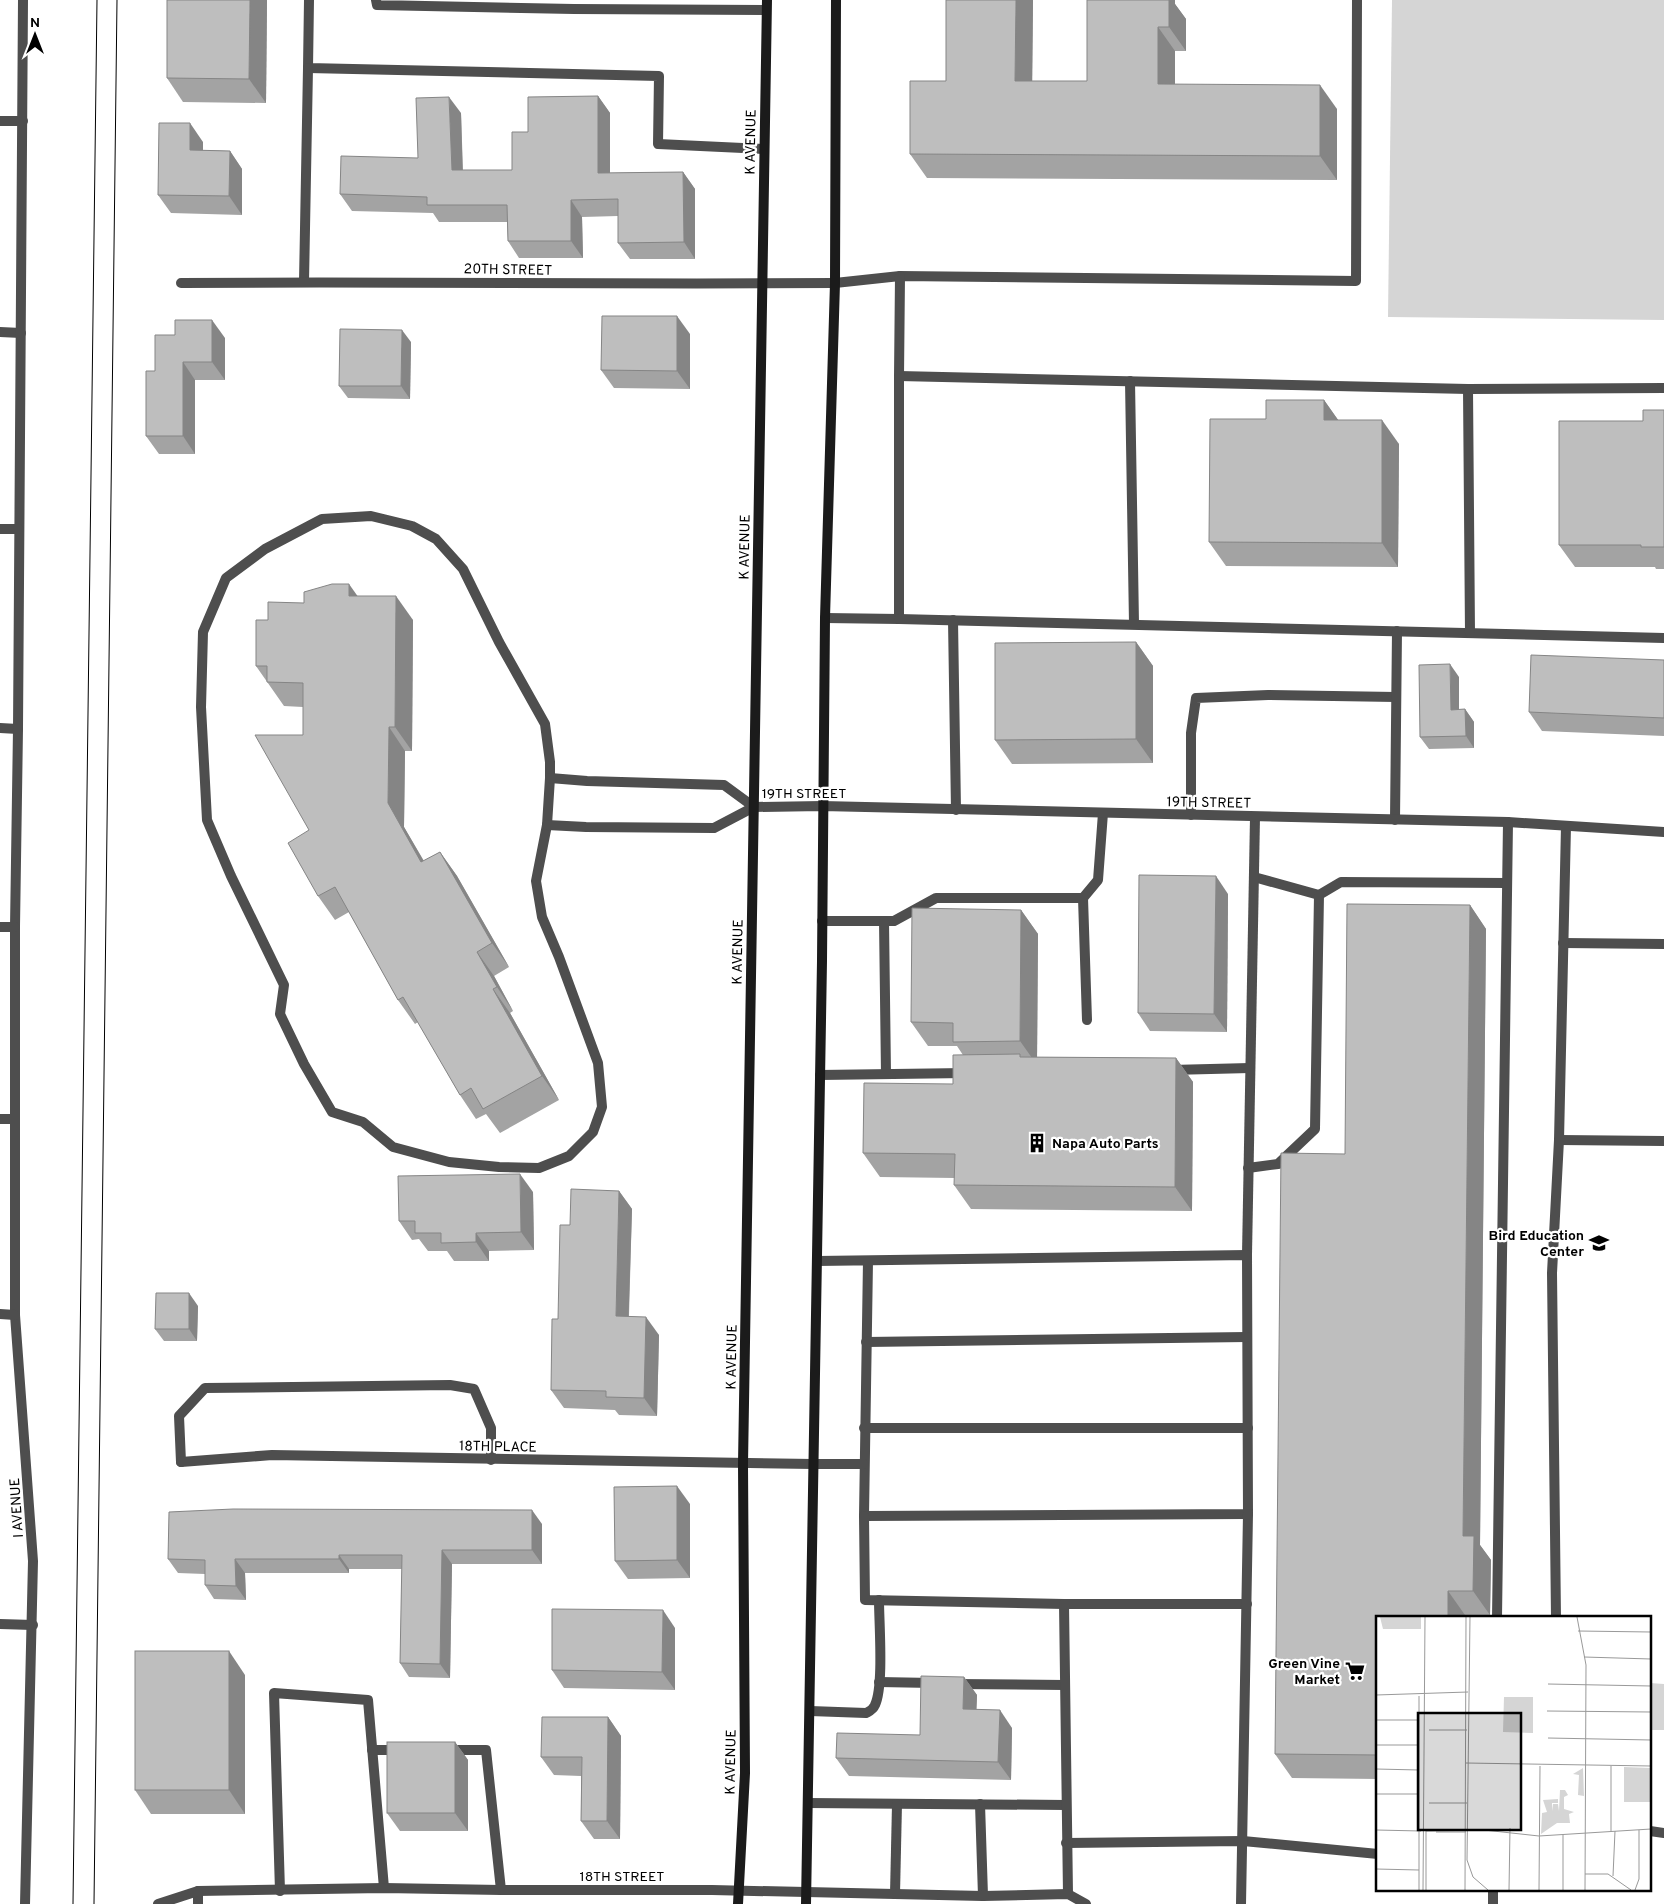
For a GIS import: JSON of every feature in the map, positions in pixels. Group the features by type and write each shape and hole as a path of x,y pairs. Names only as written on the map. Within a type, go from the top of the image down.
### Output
{"main road":[{"path":"806,1904 820,1075 825,618 835,283 836,0"},
{"name":"K AVENUE","path":"738,1904 745,1773 743,1464 766,5"}],"street":[{"name":"I AVENUE","path":"23,0 15,927 15,1314 34,1561 25,1904"},
{"path":"304,282 309,0"},
{"path":"376,0 377,5 564,9 766,5"},
{"name":"20TH STREET","path":"180,283 762,284 835,283 900,276 1356,281 1357,0"},
{"path":"308,68 659,76 658,144 764,150"},
{"path":"0,121 23,121"},
{"path":"899,619 898,376 900,276"},
{"path":"0,332 21,333"},
{"path":"898,376 1468,389 1664,388"},
{"path":"1130,381 1134,624"},
{"path":"1468,389 1470,633"},
{"path":"371,516 412,526 436,539 464,569 499,642 545,724 550,762 547,825 536,881 542,917 559,957 598,1063 602,1107 593,1132 569,1156 539,1168 499,1167 449,1162 393,1147 363,1122 332,1112 304,1064 280,1014 284,984 235,884 207,820 201,707 203,632 226,578 265,548 322,519 371,516"},
{"path":"0,529 19,529"},
{"path":"825,618 1664,638"},
{"path":"953,620 956,810"},
{"path":"1395,820 1397,631"},
{"path":"1191,815 1191,732 1196,698 1268,694 1396,698"},
{"path":"0,728 18,728"},
{"path":"547,825 714,828 754,807 724,785 587,781 550,778"},
{"name":"19TH STREET","path":"754,807 822,806 1508,822 1664,832"},
{"path":"1087,1020 1083,898 1098,880 1102,813"},
{"path":"1241,1904 1248,1514 1248,1168 1256,817"},
{"path":"1497,1616 1508,822"},
{"path":"1556,1616 1552,1273 1559,1140 1566,826"},
{"path":"1254,877 1320,895 1341,882 1507,883"},
{"path":"1248,1168 1278,1164 1315,1129 1320,895"},
{"path":"822,921 894,921 936,898 1083,898"},
{"path":"884,921 886,1074"},
{"path":"0,927 15,927"},
{"path":"1563,943 1664,944"},
{"path":"1162,1070 1250,1068"},
{"path":"820,1075 974,1072"},
{"path":"0,1119 15,1119"},
{"path":"1559,1140 1664,1142"},
{"path":"817,1261 1247,1255"},
{"path":"868,1261 864,1428 865,1600 1064,1604 1247,1604"},
{"path":"0,1314 15,1314"},
{"path":"866,1342 1247,1337"},
{"name":"18TH PLACE","path":"491,1460 491,1428 474,1388 440,1385 206,1388 179,1416 181,1462 272,1455 491,1460 743,1464 864,1464"},
{"path":"864,1428 1248,1428"},
{"path":"864,1516 1248,1514"},
{"path":"810,1711 866,1713 872,1710 876,1704 879,1682 879,1600"},
{"path":"1064,1604 1068,1894 1086,1904"},
{"path":"0,1624 33,1625"},
{"path":"879,1682 1065,1686"},
{"path":"280,1891 274,1693 368,1700 384,1888"},
{"path":"372,1750 410,1750"},
{"path":"438,1750 486,1750 501,1890"},
{"path":"808,1803 1066,1805"},
{"path":"895,1894 897,1804"},
{"path":"980,1804 983,1896"},
{"path":"1066,1843 1243,1841 1376,1854"},
{"name":"18TH STREET","path":"158,1904 198,1891 384,1888 738,1890 983,1896 1068,1894"},
{"path":"198,1891 198,1904"}],"shaded area":[{"path":"1392,0 1664,0 1664,320 1388,317"},
{"path":"1652,1683 1664,1684 1664,1730 1652,1730"}],"building":[{"path":"167,0 250,0 249,79 167,78"},
{"path":"946,0 1016,0 1015,81 1087,81 1087,0 1169,0 1169,27 1158,27 1158,84 1320,85 1320,156 910,154 910,81 946,81"},
{"path":"598,96 598,173 683,172 684,242 618,243 618,199 571,200 571,241 508,241 507,205 427,205 427,197 340,194 341,156 418,158 416,98 449,97 452,170 512,170 512,132 528,132 528,97"},
{"path":"159,123 190,123 190,150 230,151 229,196 158,195"},
{"path":"602,316 677,316 677,371 601,370"},
{"path":"175,320 212,320 212,362 183,362 183,436 146,436 146,371 155,371 155,335 175,335"},
{"path":"340,329 402,330 401,386 339,386"},
{"path":"1266,400 1324,400 1324,420 1382,420 1382,543 1209,542 1210,419 1266,419"},
{"path":"1643,410 1664,410 1664,547 1641,547 1641,545 1559,545 1559,421 1643,421"},
{"path":"332,584 349,584 349,596 396,596 395,727 389,727 388,803 421,862 440,852 492,943 477,952 497,987 493,989 542,1076 483,1109 471,1088 460,1095 403,997 398,1000 335,887 318,896 288,843 309,830 255,735 303,735 303,683 267,682 267,666 256,666 256,620 268,620 268,602 304,603 304,592"},
{"path":"1136,642 1136,739 995,740 995,643"},
{"path":"1531,655 1664,660 1664,718 1529,712"},
{"path":"1450,664 1451,710 1465,709 1466,736 1420,737 1419,665"},
{"path":"1139,875 1216,876 1214,1014 1138,1013"},
{"path":"1347,904 1470,905 1463,1536 1474,1536 1473,1591 1448,1591 1448,1616 1376,1616 1376,1755 1275,1754 1281,1153 1345,1154"},
{"path":"912,908 1021,910 1020,1041 953,1042 953,1023 911,1022"},
{"name":"Napa Auto Parts","path":"1020,1054 1020,1057 1176,1058 1175,1187 954,1185 955,1154 863,1153 864,1083 953,1084 953,1055"},
{"path":"520,1174 521,1232 476,1233 476,1242 441,1243 441,1233 415,1233 415,1221 399,1221 398,1176"},
{"path":"571,1189 619,1191 616,1316 646,1317 644,1398 606,1397 606,1391 551,1390 552,1319 558,1319 560,1225 570,1225"},
{"path":"156,1293 189,1293 189,1329 155,1329"},
{"path":"677,1486 677,1560 615,1561 614,1487"},
{"path":"233,1509 532,1510 532,1550 442,1550 440,1664 400,1663 402,1555 339,1555 339,1559 235,1559 236,1586 205,1585 205,1560 168,1559 169,1512"},
{"path":"552,1609 663,1610 662,1672 552,1670"},
{"path":"135,1651 229,1651 229,1790 135,1790"},
{"path":"921,1676 964,1677 963,1709 1000,1710 998,1762 836,1758 837,1733 920,1735"},
{"path":"542,1717 608,1717 607,1821 581,1821 582,1757 541,1757"},
{"path":"387,1742 455,1742 455,1813 387,1813"}],"tram line":[{"path":"73,1904 97,0"},
{"path":"94,1904 117,0"}],"place":[{"name":"Napa Auto Parts","path":"1037,1143"},
{"name":"Bird Education Center","path":"1599,1243"},
{"name":"Green Vine Market","path":"1355,1671"}]}
